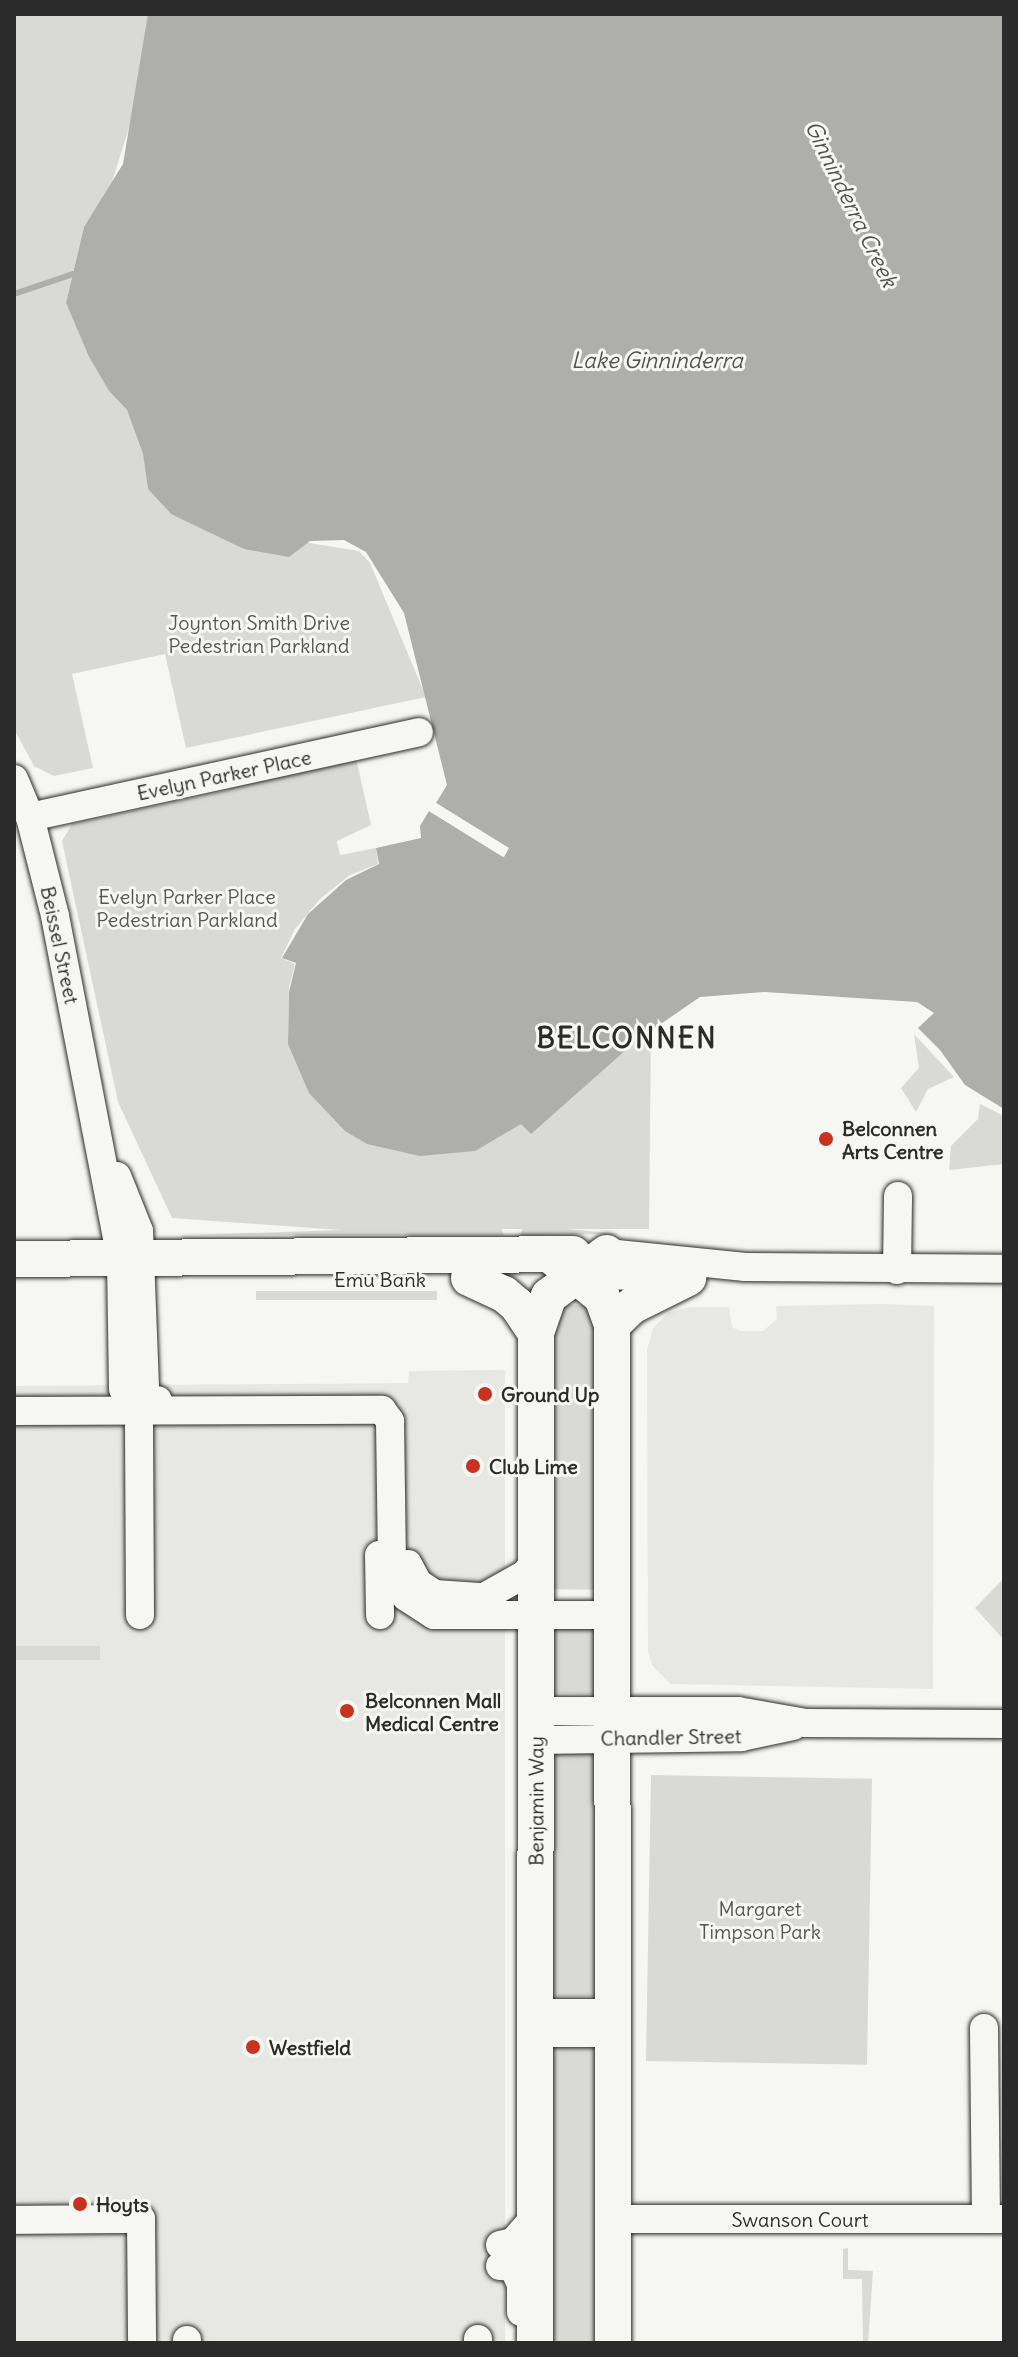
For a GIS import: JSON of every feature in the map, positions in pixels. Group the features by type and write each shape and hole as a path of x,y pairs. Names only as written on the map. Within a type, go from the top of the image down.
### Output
{"main road":[{"name":"Emu Bank","path":"14,1259 132,1270 469,1278 563,1264 607,1253"},
{"name":"Emu Bank","path":"14,1280 132,1270 563,1264"},
{"path":"563,1264 602,1297 612,1325 613,2343"},
{"name":"Benjamin Way","path":"535,2341 536,1333 563,1264"},
{"path":"469,1278 504,1294 517,1305 536,1333"},
{"path":"612,1325 632,1306 688,1278"}],"street":[{"name":"Evelyn Parker Place","path":"30,817 419,732"},
{"name":"Beissel Street","path":"14,779 30,817 55,916 93,1116 132,1270 140,1397 140,1615"},
{"path":"897,1270 898,1196"},
{"name":"Emu Bank","path":"607,1253 745,1267 1004,1269"},
{"name":"Emu Bank","path":"563,1264 688,1278 745,1267"},
{"path":"14,1396 382,1394 395,1401 404,1421 406,1557 418,1583 435,1594 486,1606 612,1605"},
{"path":"14,1411 140,1397 358,1398 366,1402 379,1423 380,1615"},
{"path":"486,1606 525,1574 536,1560"},
{"path":"486,1606 522,1633 536,1653"},
{"name":"Chandler Street","path":"536,1725 613,1725 738,1711 806,1723 1004,1724"},
{"path":"535,2022 551,2013 601,2013 613,2022"},
{"name":"Swanson Court","path":"613,2219 995,2219 984,2028"},
{"path":"535,2217 500,2255 513,2267 521,2284 521,2325 535,2341"},
{"path":"14,2220 141,2219 142,2343"}],"shaded area":[{"path":"776,1306 934,1306 933,1689 671,1684 652,1665 648,1652 647,1350 653,1328 668,1313 690,1307 729,1307 732,1327 740,1331 763,1331 777,1319"},
{"path":"505,1370 505,2343 14,2343 14,1386 408,1383 409,1371"}],"green space":[{"name":"Joynton Smith Drive Pedestrian Parkland","path":"14,14 157,14 111,185 84,227 66,303 89,357 109,391 127,410 143,454 148,489 171,514 198,525 359,551 370,563 426,697 186,748 165,654 72,674 93,768 54,776 34,766 14,729"},
{"name":"Evelyn Parker Place Pedestrian Parkland","path":"355,754 371,825 337,841 340,855 376,848 378,864 350,875 320,899 295,929 281,958 295,964 289,987 288,1035 616,1054 651,1030 649,1229 568,1229 620,1234 520,1235 523,1229 501,1229 504,1235 193,1235 341,1230 172,1218 118,1102 62,841 72,824 229,790 229,784"},
{"path":"914,1034 954,1077 928,1089 916,1112 901,1088 919,1068"},
{"path":"980,1104 1004,1116 1004,1164 949,1170 951,1146 978,1119"},
{"path":"256,1291 437,1291 437,1300 256,1300"},
{"path":"559,1304 595,1306 602,1590 546,1589 548,1336"},
{"path":"1004,1578 1004,1640 975,1608"},
{"path":"551,1626 604,1627 603,1694 550,1693"},
{"path":"14,1646 100,1646 100,1660 14,1660"},
{"path":"553,1750 604,1750 604,1996 553,1996"},
{"name":"Margaret Timpson Park","path":"651,1775 872,1779 867,2065 646,2061"},
{"path":"550,2041 602,2042 597,2343 545,2342"},
{"path":"848,2248 848,2270 873,2271 868,2343 863,2343 862,2279 843,2279 843,2249"}],"water":[{"name":"Lake Ginninderra","path":"148,14 1004,14 1004,1109 965,1085 940,1050 918,1028 934,1013 917,1002 765,992 700,997 636,1041 531,1134 521,1124 475,1151 420,1156 367,1144 345,1131 309,1093 288,1044 289,992 296,963 282,958 308,914 346,880 379,864 376,848 421,838 420,826 429,811 503,857 508,848 436,803 447,785 404,613 366,552 344,540 310,541 289,557 244,549 171,514 148,489 143,454 127,410 109,391 89,357 66,303 84,227 123,164"}],"pier":[{"path":"436,803 509,848 504,857 429,811 432,808 502,851 434,807"}],"waterway":[{"path":"14,294 73,274"}],"place":[{"name":"Belconnen Arts Centre","path":"826,1139"},
{"name":"Ground Up","path":"485,1394"},
{"name":"Club Lime","path":"473,1466"},
{"name":"Belconnen Mall Medical Centre","path":"347,1711"},
{"name":"Westfield","path":"253,2047"},
{"name":"Hoyts","path":"80,2204"}],"district":[{"name":"BELCONNEN","path":"627,1038"}],"water label":[{"name":"Ginninderra Creek","path":"851,204"}]}
